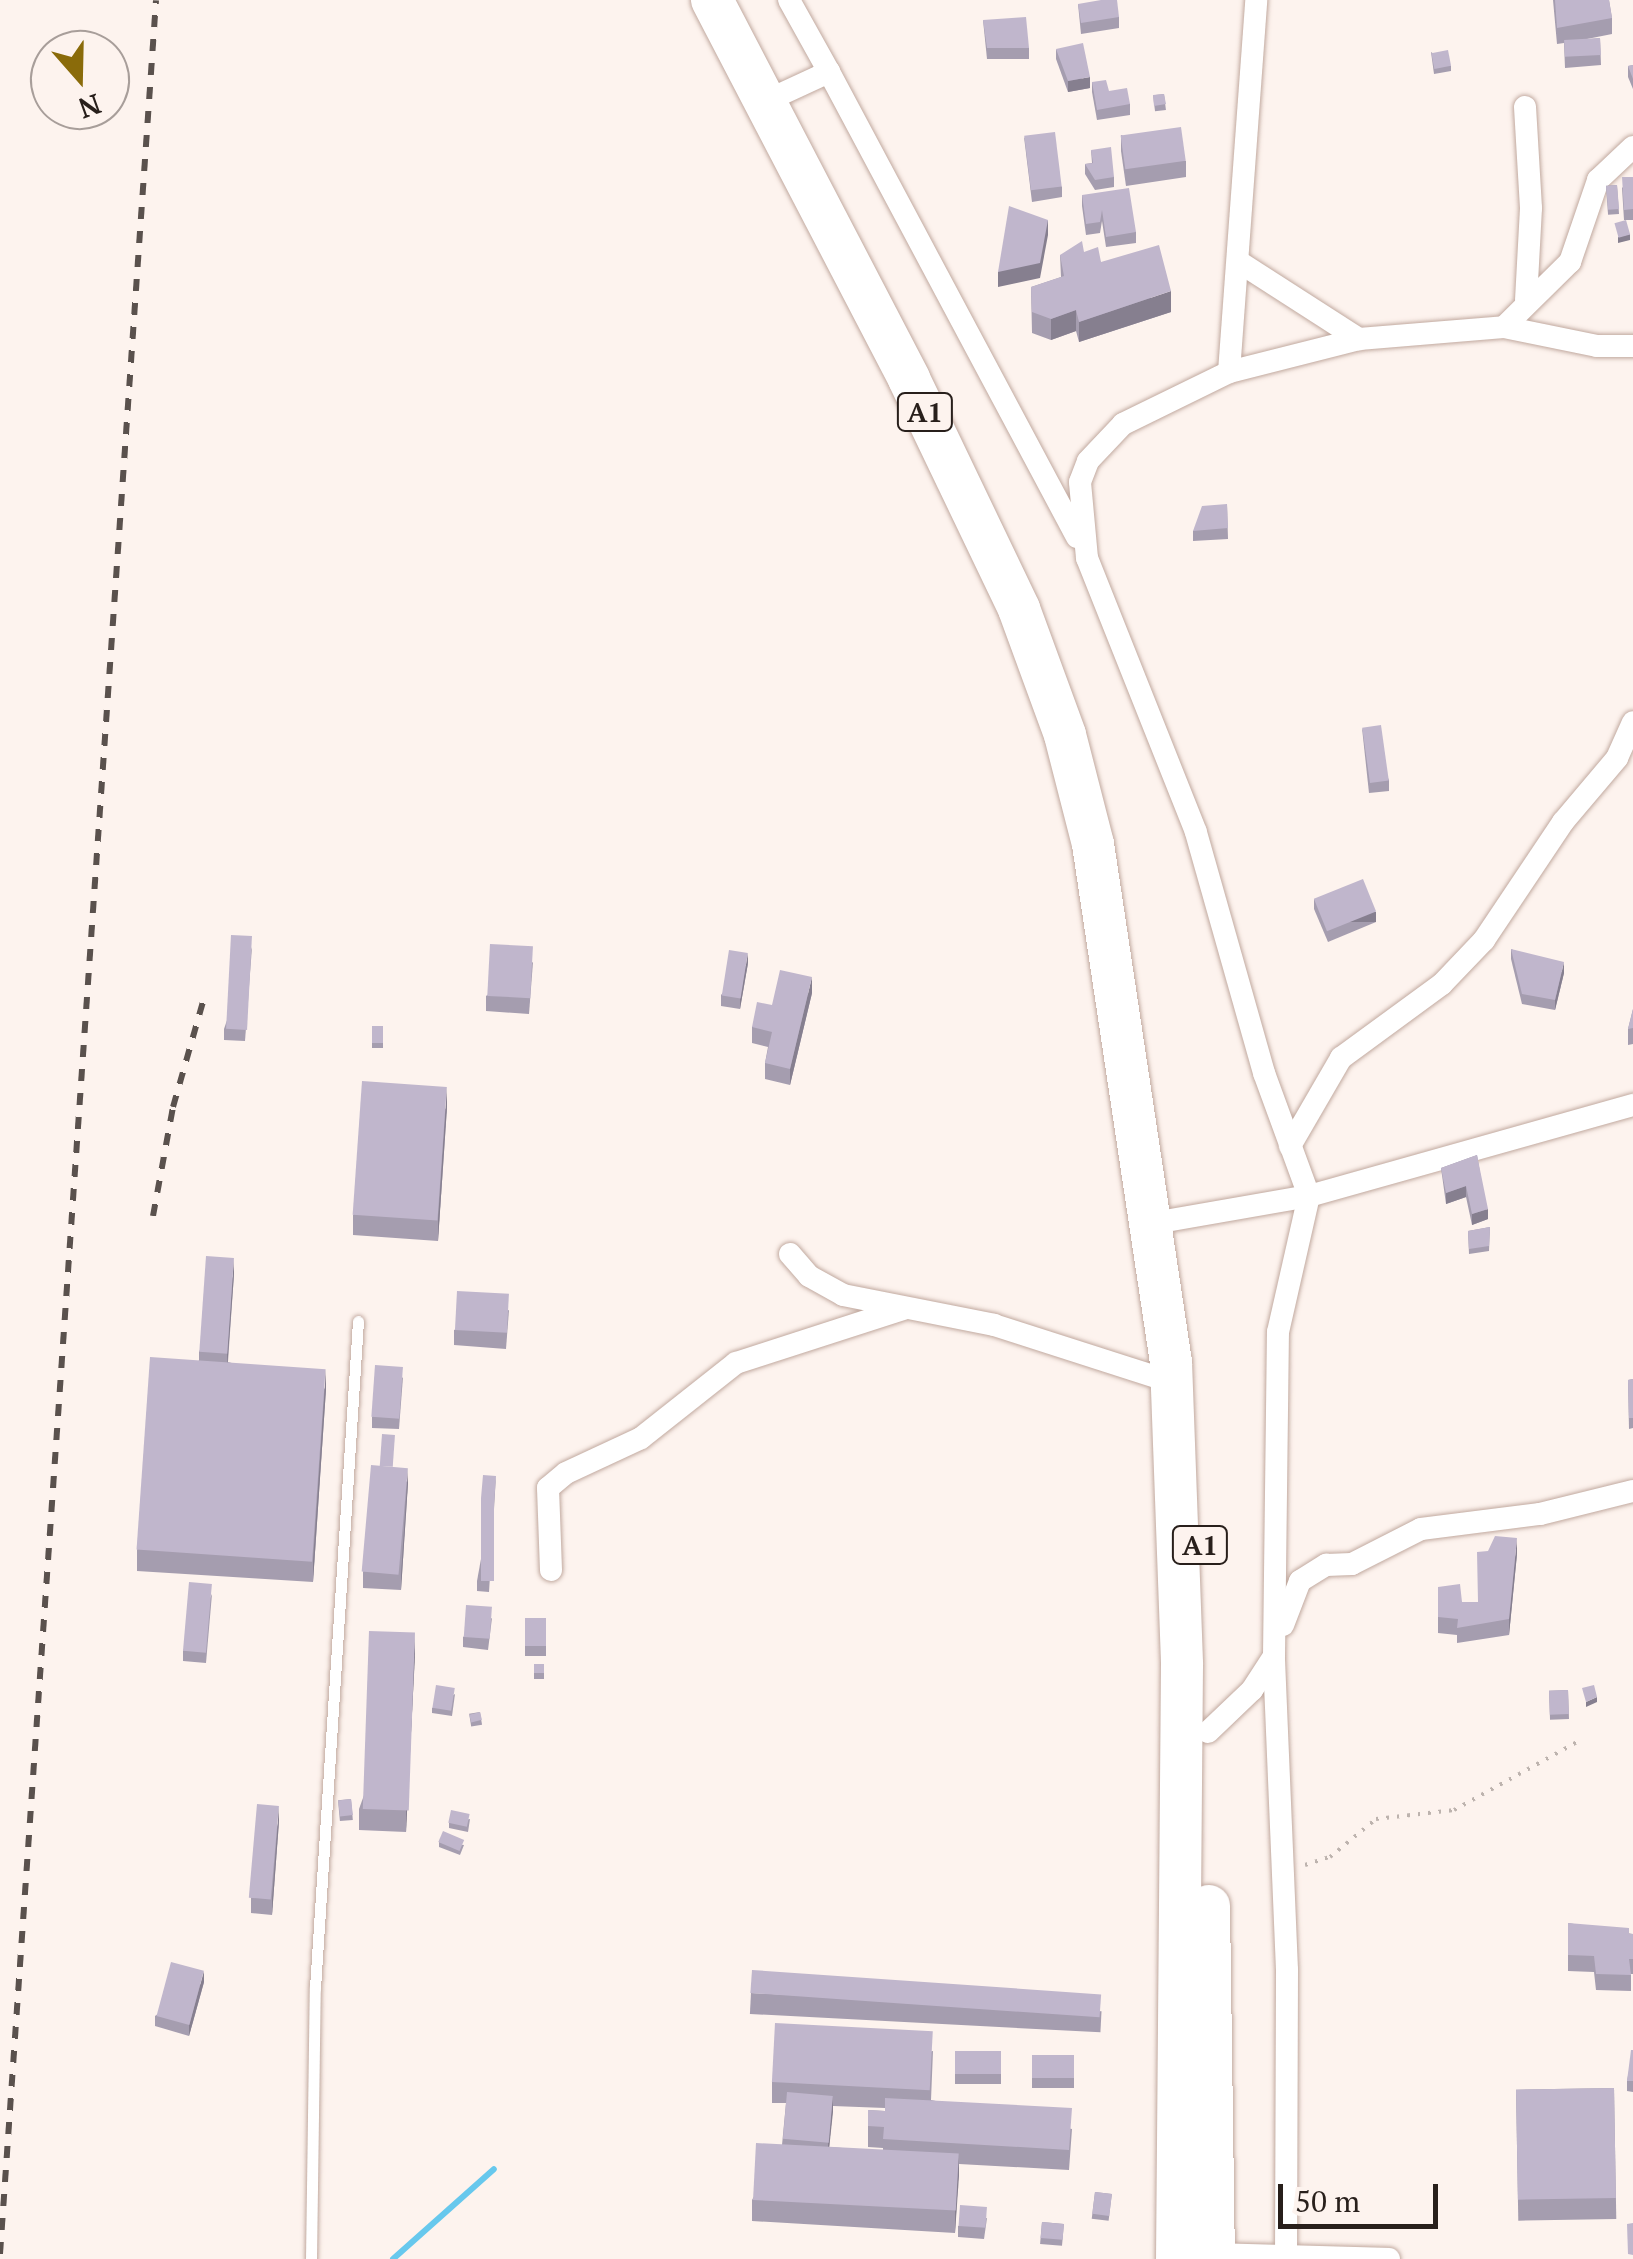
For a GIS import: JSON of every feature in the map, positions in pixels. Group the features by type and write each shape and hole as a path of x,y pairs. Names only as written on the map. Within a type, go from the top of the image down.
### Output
{"highway":[{"name":"A1","path":"712,0 909,378 1018,609 1065,736 1093,844 1195,1358 1208,1732 1202,2257"},
{"name":"A1","path":"1167,1220 1202,2257"}],"street":[{"path":"789,0 1088,558 1196,832 1290,1146 1309,1196 1278,1332 1274,1656 1286,2257"},
{"path":"1228,372 1256,0"},
{"path":"764,102 829,72"},
{"path":"1525,106 1531,208 1526,300"},
{"path":"1504,327 1526,300 1570,262 1598,180 1633,147"},
{"path":"1239,262 1359,339"},
{"path":"1088,558 1078,502 1088,461 1123,424 1228,372 1359,339 1504,327 1633,346"},
{"path":"1290,1146 1341,1058 1442,984 1484,940 1564,822 1617,758 1633,722"},
{"path":"1167,1220 1309,1196 1633,1105"},
{"path":"790,1254 809,1276 843,1295 994,1326 1172,1382"},
{"path":"550,1570 548,1488 566,1473 641,1438 736,1363 903,1309"},
{"path":"1208,1732 1252,1690 1274,1656 1290,1599 1312,1570 1352,1564 1421,1529 1540,1514 1633,1491"},
{"path":"1202,2257 1390,2259"}],"lane":[{"path":"311,2259 315,1988 358,1321"}],"path":[{"path":"1280,1862 1312,1866 1376,1819 1454,1810 1576,1742"}],"building":[{"path":"1117,0 1119,17 1081,23 1078,4"},
{"path":"1555,0 1609,0 1612,18 1557,28"},
{"path":"1026,17 1029,48 987,48 983,20"},
{"path":"1600,38 1601,55 1565,57 1564,40"},
{"path":"1083,43 1090,77 1068,81 1056,49"},
{"path":"1448,50 1451,66 1434,69 1431,53"},
{"path":"1106,80 1109,91 1127,88 1130,104 1097,110 1092,82"},
{"path":"1164,94 1166,104 1154,106 1153,95"},
{"path":"1181,127 1186,161 1125,169 1121,135"},
{"path":"1055,132 1062,187 1031,190 1024,136"},
{"path":"1111,147 1114,177 1095,180 1085,164 1093,163 1091,150"},
{"path":"1622,177 1633,177 1633,209 1624,210"},
{"path":"1617,185 1619,209 1608,210 1606,186"},
{"path":"1129,188 1136,232 1106,237 1102,210 1100,222 1086,224 1082,195"},
{"path":"1009,206 1048,220 1040,263 998,272"},
{"path":"1626,220 1630,234 1619,238 1614,223"},
{"path":"1082,241 1084,252 1098,247 1101,262 1159,245 1171,291 1079,322 1076,310 1051,319 1032,312 1031,287 1064,276 1060,255"},
{"path":"1227,504 1228,528 1193,531 1202,506"},
{"path":"1381,725 1389,780 1370,783 1362,728"},
{"path":"1363,879 1376,911 1327,931 1314,899"},
{"path":"231,935 252,936 247,1030 226,1029"},
{"path":"490,944 533,946 530,998 487,996"},
{"path":"1511,949 1564,962 1555,1000 1522,994"},
{"path":"729,950 748,953 741,998 722,995"},
{"path":"780,970 812,977 790,1069 765,1063 772,1032 752,1027 757,1002 772,1005"},
{"path":"372,1026 383,1026 383,1043 372,1043"},
{"path":"362,1081 447,1087 437,1221 353,1215"},
{"path":"1477,1155 1488,1209 1472,1214 1466,1186 1446,1193 1441,1168"},
{"path":"1490,1227 1489,1246 1469,1249 1468,1231"},
{"path":"206,1256 234,1258 227,1354 199,1352"},
{"path":"457,1291 509,1294 507,1333 455,1330"},
{"path":"150,1357 326,1369 312,1562 137,1550"},
{"path":"375,1365 403,1367 399,1419 371,1417"},
{"path":"1633,1379 1633,1418 1629,1418 1628,1380"},
{"path":"382,1434 395,1435 393,1467 380,1466"},
{"path":"371,1465 408,1468 399,1575 362,1572"},
{"path":"483,1475 496,1476 494,1504 494,1498 481,1498"},
{"path":"481,1498 494,1498 494,1581 481,1581"},
{"path":"1495,1536 1517,1538 1509,1619 1457,1628 1458,1619 1438,1617 1438,1587 1460,1584 1462,1602 1478,1602 1477,1552 1488,1551"},
{"path":"189,1582 212,1584 206,1653 183,1651"},
{"path":"466,1605 492,1607 490,1639 464,1637"},
{"path":"525,1618 546,1618 546,1646 525,1646"},
{"path":"369,1631 415,1633 409,1810 363,1809"},
{"path":"534,1664 544,1664 544,1673 534,1673"},
{"path":"436,1685 455,1688 451,1711 432,1708"},
{"path":"1594,1685 1597,1697 1586,1702 1582,1688"},
{"path":"1568,1690 1569,1714 1550,1715 1549,1691"},
{"path":"480,1712 482,1720 471,1722 469,1715"},
{"path":"351,1799 353,1815 340,1816 338,1801"},
{"path":"257,1804 279,1806 271,1900 249,1898"},
{"path":"451,1810 470,1814 467,1827 448,1823"},
{"path":"443,1831 464,1840 459,1851 438,1842"},
{"path":"1568,1923 1629,1928 1629,1934 1633,1934 1631,1975 1596,1974 1594,1956 1568,1955"},
{"path":"171,1962 204,1971 189,2025 157,2016"},
{"path":"752,1970 1101,1994 1100,2017 750,1993"},
{"path":"775,2023 933,2031 930,2090 772,2082"},
{"path":"1631,2050 1633,2081 1627,2081"},
{"path":"955,2051 1001,2051 1001,2074 955,2074"},
{"path":"1032,2055 1074,2055 1074,2078 1032,2078"},
{"path":"1614,2088 1616,2198 1518,2200 1516,2090"},
{"path":"787,2092 833,2096 829,2143 783,2139"},
{"path":"885,2098 1072,2108 1069,2150 883,2139 884,2127 868,2126 868,2110 885,2111"},
{"path":"756,2143 959,2154 956,2211 753,2200"},
{"path":"1095,2192 1112,2194 1109,2216 1092,2214"},
{"path":"960,2205 987,2207 985,2228 959,2226"},
{"path":"1042,2222 1064,2224 1063,2240 1041,2238"},
{"path":"1633,2223 1633,2255 1628,2254 1627,2224"}],"waterway":[{"path":"393,2259 494,2169"}],"railway":[{"path":"0,2254 156,0"},
{"path":"153,1216 173,1107 203,1002"}]}
